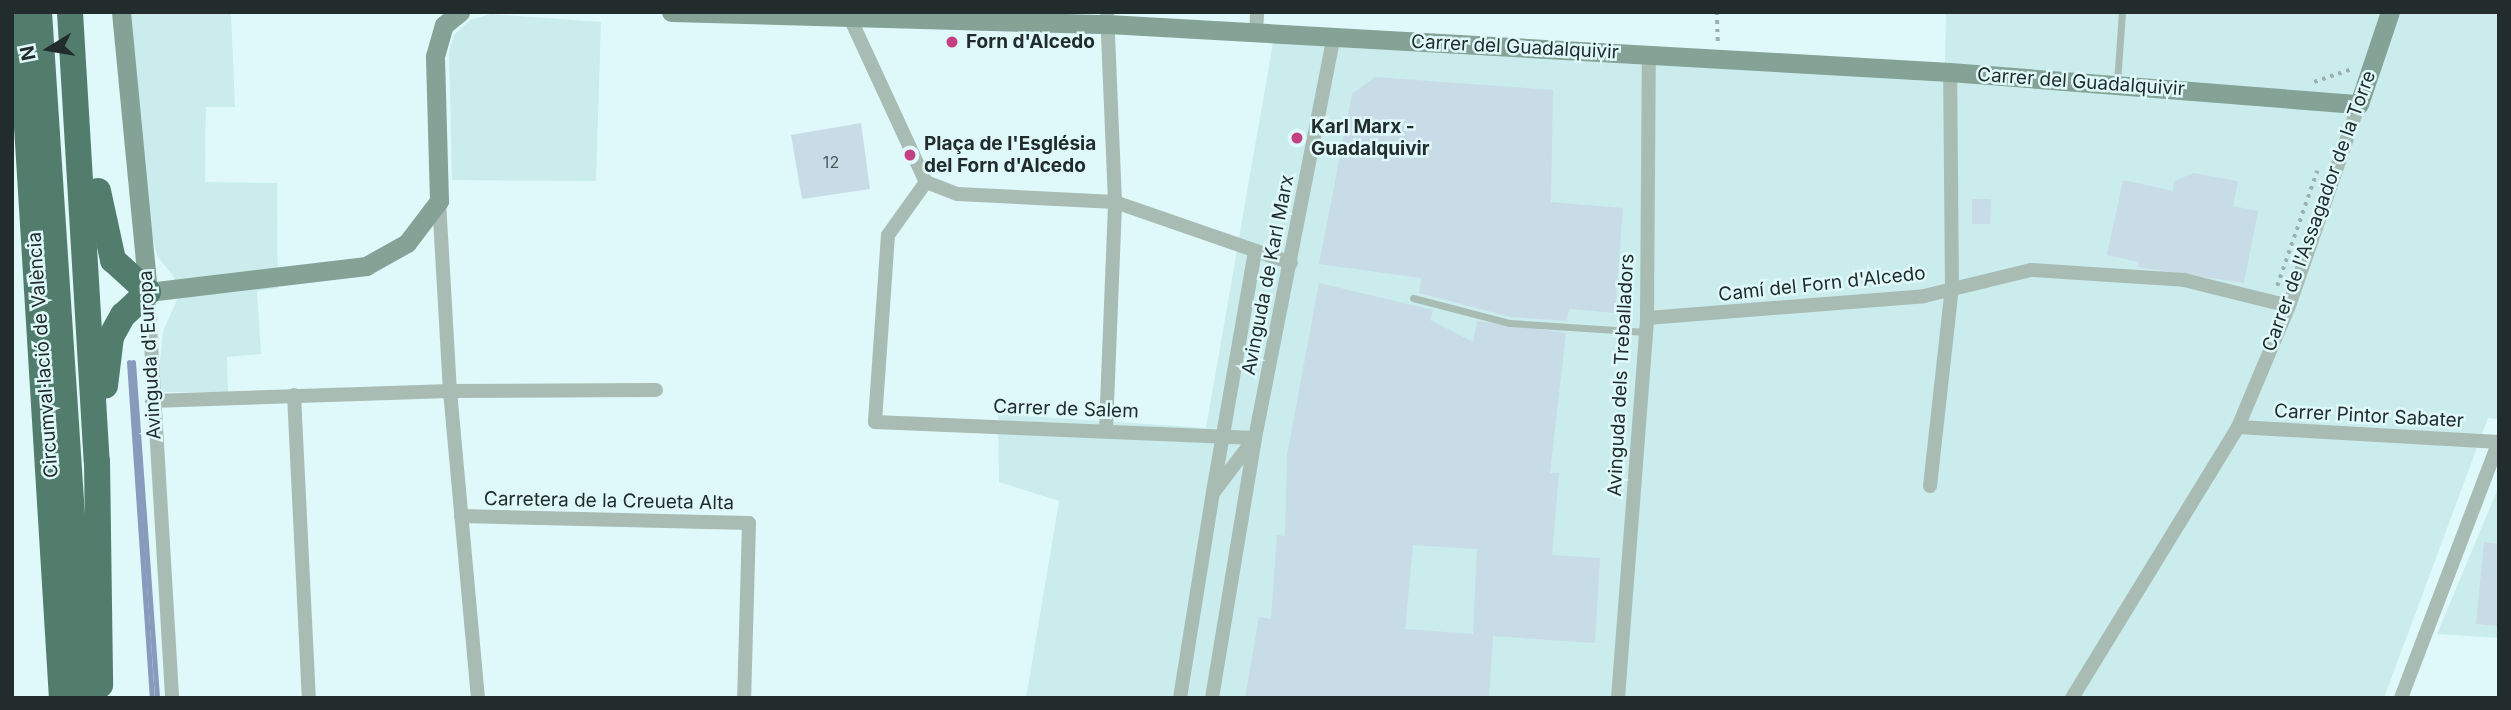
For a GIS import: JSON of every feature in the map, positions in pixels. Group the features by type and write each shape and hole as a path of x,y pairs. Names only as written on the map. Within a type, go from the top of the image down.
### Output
{"highway":[{"name":"Circumval·lació de València","path":"20,12 62,698"},
{"path":"39,12 84,698"},
{"path":"70,12 97,461 101,698"},
{"path":"78,133 113,260 148,292 111,337 97,461"}],"street":[{"name":"Avinguda d'Europa","path":"121,12 148,292 152,401 172,698"},
{"path":"460,12 444,25 435,56 439,201 450,391 478,698"},
{"name":"Carrer del Guadalquivir","path":"671,12 851,20 932,17 1108,18 1256,33 1950,72 2359,104"},
{"path":"1256,33 1257,12"},
{"name":"Carrer de l'Assagador de la Torre","path":"2072,698 2238,427 2289,306 2390,12"},
{"path":"1107,429 1115,202 1108,18"},
{"path":"851,20 926,182 967,195 1115,202 1291,263"},
{"name":"Avinguda de Karl Marx","path":"1212,698 1255,438 1335,37"},
{"name":"Avinguda dels Treballadors","path":"1618,698 1646,325 1649,54"},
{"path":"1930,486 1952,287 1950,72"},
{"name":"Carrer de Salem","path":"926,182 888,235 875,422 1107,429 1255,438"},
{"path":"148,292 366,266 407,243 439,201"},
{"name":"Avinguda de Karl Marx","path":"1180,698 1222,435 1255,252"},
{"name":"Camí del Forn d'Alcedo","path":"1646,325 1924,296 1952,287 2031,271 2110,273 2240,290 2289,306"},
{"path":"152,401 450,391 656,390"},
{"path":"294,395 309,698"},
{"name":"Carrer Pintor Sabater","path":"2238,427 2499,442"},
{"name":"Avinguda de Karl Marx","path":"1213,493 1255,438"},
{"path":"2401,698 2499,442"},
{"name":"Carretera de la Creueta Alta","path":"461,516 749,523 744,698"}],"lane":[{"path":"2117,84 2122,12"},
{"name":"Camí del Forn d'Alcedo","path":"1413,298 1510,323 1646,325"}],"path":[{"path":"1717,12 1719,58"},
{"path":"2311,100 2314,80 2356,63"},
{"path":"2271,301 2319,166"}],"shaded area":[{"path":"131,12 231,12 235,107 206,107 205,182 277,183 278,288 257,291 261,354 227,357 228,392 157,392 163,331 177,300 174,277 157,256 140,181"},
{"path":"1946,12 2499,12 2499,419 2488,418 2384,698 1026,698 1059,501 999,482 998,414 1206,428 1275,31 1945,64"},
{"path":"491,14 601,22 596,181 452,180 449,52 454,35 470,20"},
{"path":"2499,486 2499,638 2437,634"}],"building":[{"path":"1375,77 1553,90 1551,202 1623,208 1615,313 1569,309 1567,321 1511,317 1419,293 1421,278 1319,264 1352,94"},
{"path":"861,123 870,189 802,199 791,135"},
{"path":"2194,173 2238,181 2233,206 2258,211 2244,283 2138,267 2139,262 2107,255 2123,180 2173,191 2174,181"},
{"path":"1972,199 1991,199 1990,224 1972,224"},
{"path":"1319,283 1433,310 1430,320 1473,342 1477,321 1566,333 1550,473 1559,473 1552,555 1600,558 1595,643 1493,636 1489,698 1245,698 1259,617 1271,619 1277,535 1285,536 1287,455","holes":["1413,545 1477,549 1473,634 1405,629"]},
{"path":"2484,542 2499,544 2499,626 2476,624"}],"waterway":[{"path":"129,362 152,698"},
{"path":"133,362 157,698"}],"place":[{"name":"Forn d'Alcedo","path":"952,42"},
{"name":"Karl Marx - Guadalquivir","path":"1297,138"},
{"name":"Plaça de l'Església del Forn d'Alcedo","path":"910,155"}]}
